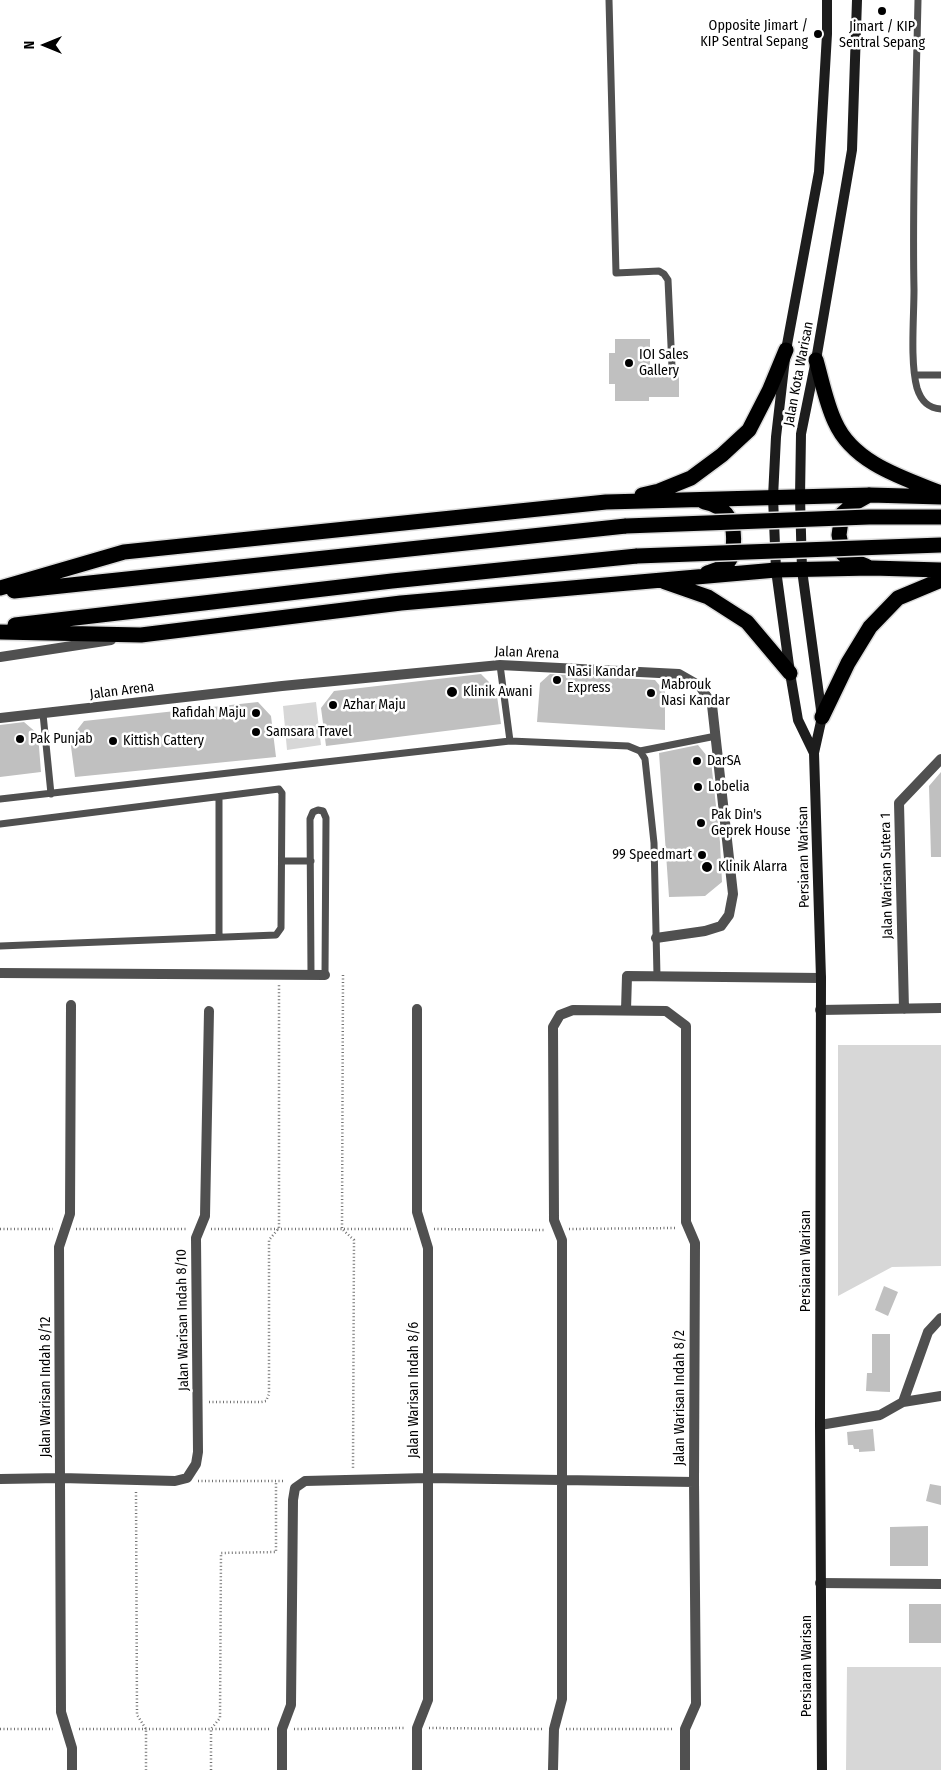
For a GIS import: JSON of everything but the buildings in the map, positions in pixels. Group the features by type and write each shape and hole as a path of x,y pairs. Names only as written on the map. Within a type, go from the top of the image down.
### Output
{"highway":[{"path":"606,502 659,491 691,478 722,455 749,430 769,391 786,350"},
{"path":"816,360 830,410 844,436 861,454 884,469 941,493"},
{"path":"0,588 124,552 606,502 870,495 941,496"},
{"path":"870,495 853,504 842,514 839,535 843,554 851,560 872,568"},
{"path":"692,499 715,504 729,516 734,538 731,559 722,568 698,577"},
{"path":"0,593 626,526 869,517 941,517"},
{"path":"0,626 392,581 637,556 941,545"},
{"path":"0,632 141,635 401,603 776,570 872,568 941,570"},
{"path":"822,717 848,663 870,627 898,598 941,580"},
{"path":"662,581 708,597 747,622 790,673"}],"street":[{"name":"Jalan Kota Warisan","path":"814,753 798,720 790,673 776,570 773,497 776,437 786,350 819,172 827,34 827,0"},
{"name":"Jalan Kota Warisan","path":"814,753 822,717 802,570 801,434 816,360 852,150 857,0"},
{"path":"0,657 141,635"},
{"name":"Jalan Arena","path":"0,718 282,686 500,665 680,674 700,686 712,705 733,894 730,916 721,926 705,931 656,938"},
{"name":"Persiaran Warisan","path":"814,753 821,978 820,1583 822,1770"},
{"name":"Jalan Warisan Sutera 1","path":"904,1009 900,803 941,759"},
{"path":"0,973 325,975"},
{"path":"553,1770 554,1729 562,1699 563,1481 562,1240 554,1220 553,1027 560,1015 573,1010 626,1010 626,976 821,978"},
{"name":"Jalan Warisan Indah 8/12","path":"71,1005 70,1214 59,1247 60,1712 72,1748 72,1770"},
{"path":"820,1010 941,1008"},
{"name":"Jalan Warisan Indah 8/6","path":"417,1009 417,1212 428,1248 428,1700 417,1728 417,1770"},
{"name":"Jalan Warisan Indah 8/2","path":"626,1010 666,1011 686,1026 686,1222 696,1243 694,1482 696,1704 685,1729 685,1770"},
{"name":"Jalan Warisan Indah 8/10","path":"187,1478 196,1464 198,1452 196,1238 205,1216 209,1011"},
{"path":"903,1402 928,1332 941,1318"},
{"path":"820,1425 880,1415 903,1402 941,1396"},
{"path":"0,1479 60,1478 175,1481 187,1478"},
{"path":"282,1770 282,1729 291,1705 293,1500 295,1488 306,1481 428,1478 694,1482"},
{"path":"820,1583 941,1584"}],"lane":[{"path":"610,0 616,273 659,272 664,274 668,280 672,367"},
{"path":"918,0 913,233 916,375 917,388 922,400 933,408 941,408"},
{"path":"916,375 941,375"},
{"path":"500,665 510,741"},
{"path":"43,714 51,794"},
{"path":"0,799 510,741 628,746 640,751 716,736"},
{"path":"640,751 645,760 654,844 657,976"},
{"path":"0,824 279,789 282,793 281,928 276,934 0,946"},
{"path":"219,797 219,937"},
{"path":"311,974 310,819 315,810 321,810 326,818 325,975"},
{"path":"282,861 311,861"}],"path":[{"path":"198,1402 261,1402 266,1401 269,1394 269,1240 279,1228 279,974"},
{"path":"343,975 342,1229 354,1240 353,1480"},
{"path":"0,1229 558,1230 689,1228"},
{"path":"187,1478 195,1481 306,1481"},
{"path":"136,1480 137,1716 146,1729 146,1770"},
{"path":"211,1770 211,1729 220,1718 221,1554 276,1552 276,1481"},
{"path":"0,1729 685,1729"}],"shaded area":[{"path":"316,702 321,745 287,750 283,706"},
{"path":"838,1045 941,1045 941,1266 892,1267 838,1296"},
{"path":"847,1667 941,1667 941,1770 846,1770"}],"place":[{"name":"Jimart / KIP Sentral Sepang","path":"882,11"},
{"name":"Opposite Jimart / KIP Sentral Sepang","path":"818,34"},
{"name":"IOI Sales Gallery","path":"629,363"},
{"name":"Nasi Kandar Express","path":"557,680"},
{"name":"Klinik Awani","path":"452,692"},
{"name":"Mabrouk Nasi Kandar","path":"651,693"},
{"name":"Azhar Maju","path":"333,705"},
{"name":"Rafidah Maju","path":"256,713"},
{"name":"Samsara Travel","path":"256,732"},
{"name":"Pak Punjab","path":"20,739"},
{"name":"Kittish Cattery","path":"113,741"},
{"name":"DarSA","path":"697,761"},
{"name":"Lobelia","path":"698,787"},
{"name":"Pak Din's Geprek House","path":"701,823"},
{"name":"99 Speedmart","path":"702,855"},
{"name":"Klinik Alarra","path":"707,867"}]}
